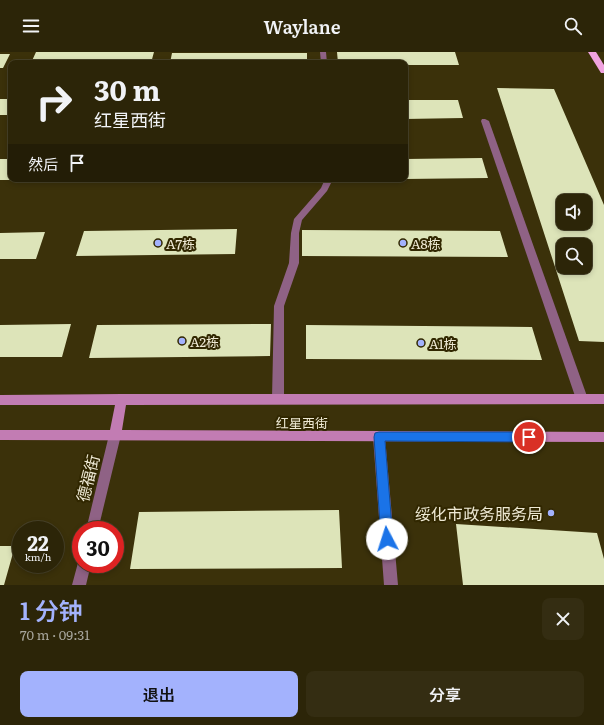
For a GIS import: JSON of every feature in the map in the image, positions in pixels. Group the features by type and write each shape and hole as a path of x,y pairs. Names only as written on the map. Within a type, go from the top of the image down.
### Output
{"highway":[{"path":"592,52 604,71"}],"main road":[{"name":"红星西街","path":"0,400 278,398 604,399"},
{"path":"115,435 122,399"},
{"name":"红星西街","path":"0,435 604,437"}],"street":[{"path":"485,121 582,399"},
{"path":"278,398 279,306 294,263 295,233 298,219 324,189 328,182"},
{"name":"德福街","path":"94,521 115,435"},
{"path":"379,437 391,585"},
{"path":"79,585 82,573"}],"building":[{"path":"36,52 154,52 152,60 32,60"},
{"path":"337,52 455,52 459,65 408,65 408,60 338,60"},
{"path":"172,53 307,53 307,60 171,60"},
{"path":"0,54 10,54 3,68 0,68"},
{"path":"497,88 554,89 604,205 604,342 579,341 557,274 592,274 592,238 556,238 556,270"},
{"path":"0,99 8,99 8,115 0,115"},
{"path":"408,100 458,100 463,118 408,119"},
{"path":"482,158 488,178 408,179 408,159"},
{"path":"0,159 8,159 8,180 0,180"},
{"name":"A7栋","path":"237,229 235,254 76,256 84,231"},
{"name":"A8栋","path":"302,230 500,231 508,257 302,256"},
{"path":"45,232 36,259 0,259 0,233"},
{"path":"71,324 62,357 0,357 0,325"},
{"name":"A2栋","path":"271,324 270,356 89,358 97,325"},
{"name":"A1栋","path":"306,325 532,327 542,360 306,359"},
{"path":"339,510 342,568 130,569 139,512"},
{"path":"456,524 597,533 604,559 604,585 463,585"},
{"path":"0,546 12,546 12,557 4,585 0,585"}],"place":[{"name":"A7栋","path":"158,243"},
{"name":"A8栋","path":"403,243"},
{"name":"A2栋","path":"182,341"},
{"name":"A1栋","path":"421,343"},
{"name":"绥化市政务服务局","path":"551,513"}],"route":[{"path":"387,539 379,437 529,437"}]}
